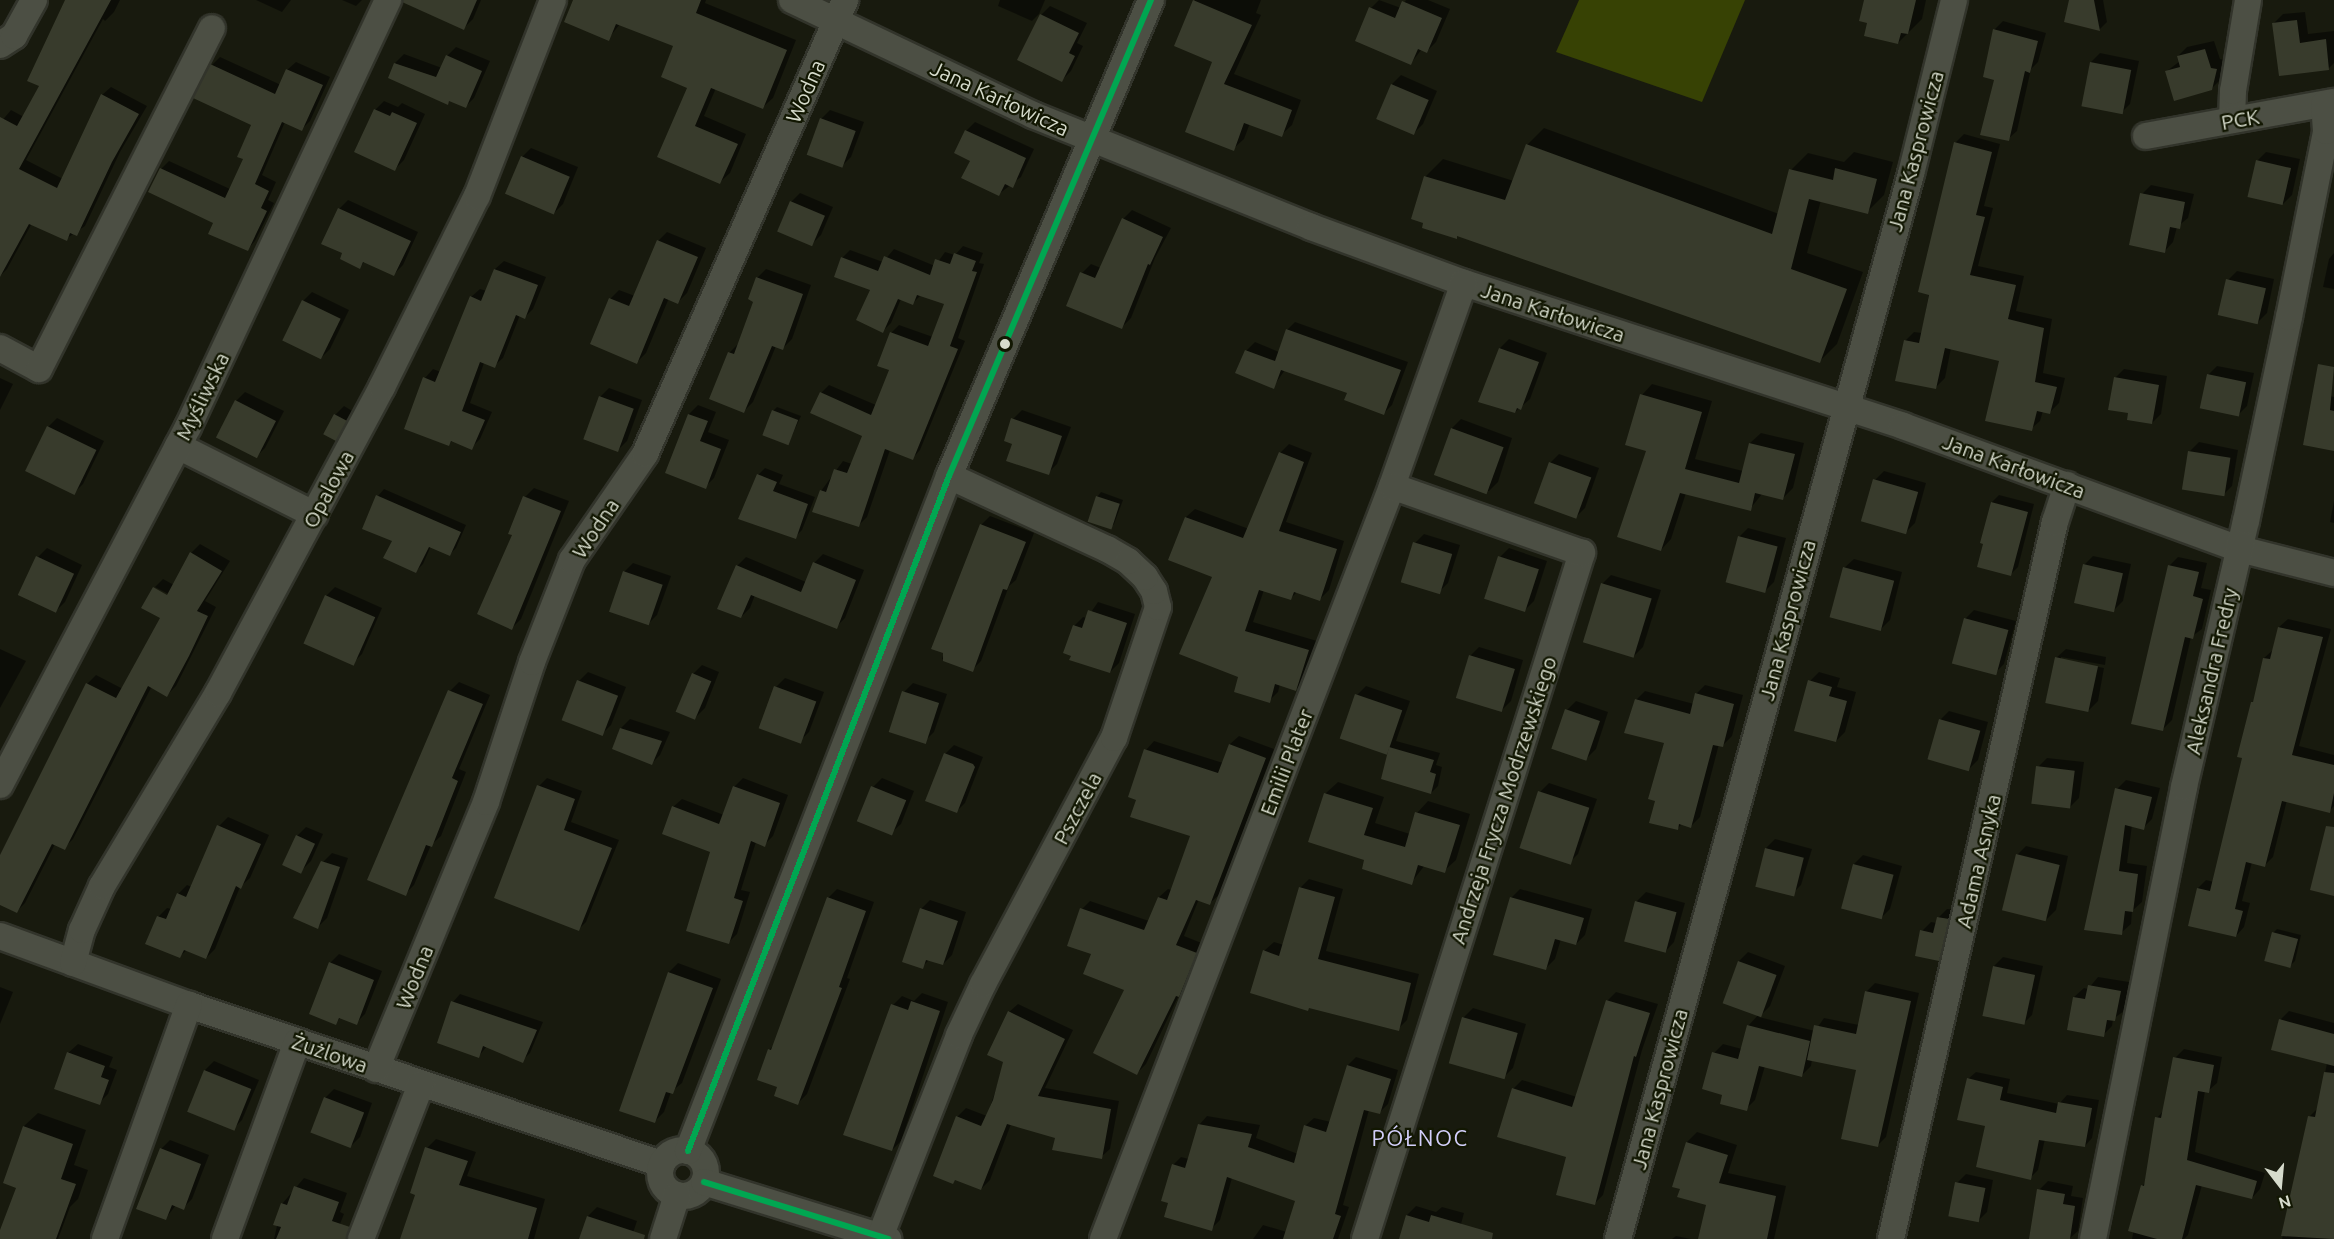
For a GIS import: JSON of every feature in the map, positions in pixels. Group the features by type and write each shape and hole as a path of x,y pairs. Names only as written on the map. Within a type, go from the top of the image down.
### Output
{"street":[{"path":"0,45 14,36 34,0"},
{"name":"Myśliwska","path":"0,785 178,446 388,0"},
{"name":"Opalowa","path":"73,963 82,930 102,886 186,749 315,515 382,387 477,196 553,0"},
{"name":"Jana Karłowicza","path":"792,0 840,11 1091,140 1464,284 1845,407 2067,484 2240,549 2334,573"},
{"path":"688,1151 949,476 1151,0"},
{"name":"Jana Kasprowicza","path":"1618,1239 1845,407 1911,174 1954,0"},
{"path":"2232,120 2233,91 2248,0"},
{"name":"Wodna","path":"376,1069 486,802 532,662 572,560 645,454 840,11"},
{"path":"0,348 39,369 212,28"},
{"name":"PCK","path":"2146,136 2329,103"},
{"name":"Aleksandra Fredry","path":"2093,1239 2179,810 2240,549 2326,131 2329,103"},
{"name":"Emilii Plater","path":"1103,1239 1392,486 1464,284"},
{"path":"178,446 315,515"},
{"name":"Pszczela","path":"884,1238 959,1035 983,984 1114,738 1158,607 1154,591 1145,577 1121,557 949,476"},
{"name":"Adama Asnyka","path":"1891,1239 2055,522 2067,484"},
{"name":"Andrzeja Frycza Modrzewskiego","path":"1365,1239 1582,553 1392,486"},
{"name":"Żużlowa","path":"0,936 189,1005 662,1164"},
{"path":"105,1239 189,1005"},
{"path":"225,1239 297,1042"},
{"path":"361,1239 421,1084"},
{"path":"678,1151 688,1151 703,1163 704,1182 693,1193 677,1195 662,1183 662,1164 668,1156 678,1151"},
{"path":"704,1182 884,1238"},
{"path":"663,1239 677,1195"}],"green space":[{"path":"1579,0 1745,0 1702,102 1556,52"}],"building":[{"path":"65,0 111,0 19,169 57,188 101,94 139,114 112,162 77,236 70,233 67,241 29,224 0,277 0,117 17,126 39,86 27,81"},
{"path":"403,0 477,0 464,30 402,2"},
{"path":"573,0 701,0 696,13 787,50 763,109 711,88 695,126 738,144 720,184 657,157 687,88 661,77 673,46 616,24 609,41 564,22"},
{"path":"1193,0 1252,25 1224,84 1292,110 1282,137 1244,123 1234,151 1185,132 1212,62 1174,46"},
{"path":"1864,0 1916,0 1908,34 1901,33 1898,44 1864,36 1867,23 1859,21"},
{"path":"2069,0 2094,0 2100,31 2064,22"},
{"path":"1402,1 1442,18 1427,53 1418,49 1411,65 1355,41 1369,7 1395,18"},
{"path":"1040,14 1079,33 1069,53 1075,56 1062,82 1017,60"},
{"path":"2297,20 2300,43 2326,39 2329,70 2279,76 2272,23"},
{"path":"1993,29 2038,41 2030,73 2025,71 2009,141 1980,135 1994,80 1983,77"},
{"path":"2205,49 2211,68 2217,69 2212,90 2174,101 2165,71 2180,67 2177,56"},
{"path":"446,55 482,71 466,108 449,101 448,105 388,78 394,63 436,77"},
{"path":"2090,62 2131,70 2123,114 2081,106"},
{"path":"210,64 275,94 286,69 323,85 302,131 282,122 255,184 269,191 261,208 267,211 248,251 208,234 213,223 148,192 160,168 225,198 243,159 237,157 251,125 193,98"},
{"path":"1391,84 1429,100 1414,135 1376,119"},
{"path":"374,109 390,116 392,112 417,123 395,171 354,152"},
{"path":"820,118 856,131 842,168 807,155"},
{"path":"965,130 1026,158 1013,188 1005,184 999,196 961,178 970,161 954,153"},
{"path":"1954,142 1992,152 1976,215 1985,217 1970,275 2016,285 2008,319 2044,328 2035,382 2057,387 2050,414 2037,411 2032,431 1985,421 1999,361 1945,348 1936,389 1895,381 1904,340 1919,343 1929,295 1918,292"},
{"path":"1526,144 1772,234 1789,169 1833,180 1835,168 1877,179 1868,214 1809,199 1791,269 1847,289 1820,363 1457,236 1457,239 1422,228 1423,223 1411,219 1424,176 1505,200"},
{"path":"521,156 570,177 554,214 505,194"},
{"path":"2256,160 2291,168 2283,205 2247,197"},
{"path":"2140,193 2185,202 2180,229 2170,227 2165,253 2129,245"},
{"path":"790,201 825,216 812,246 777,231"},
{"path":"338,208 411,241 394,276 363,262 360,269 340,259 342,253 321,244"},
{"path":"1122,218 1163,237 1150,265 1148,264 1122,329 1066,306 1080,272 1095,278"},
{"path":"657,240 698,257 678,304 664,298 637,364 590,344 609,298 629,306"},
{"path":"954,253 976,261 972,271 977,272 950,346 958,349 913,460 885,449 859,527 812,512 820,490 826,492 834,469 847,473 862,436 810,413 820,392 871,415 889,370 877,366 890,332 928,346 944,304 917,295 913,305 898,299 883,333 856,320 870,290 834,277 841,257 878,271 884,256 930,275 935,259 950,264"},
{"path":"494,269 538,285 525,319 516,315 495,368 480,362 462,411 485,420 472,450 451,441 449,446 404,429 423,377 435,382 470,296 481,301"},
{"path":"756,277 803,294 783,350 772,346 744,413 709,399 728,352 734,354 753,302 748,299"},
{"path":"2226,279 2266,288 2258,324 2218,315"},
{"path":"302,300 341,319 321,359 282,340"},
{"path":"1286,329 1401,370 1384,415 1344,400 1347,393 1281,370 1274,389 1235,373 1245,350 1275,361"},
{"path":"1499,348 1539,362 1521,410 1517,408 1515,413 1478,402"},
{"path":"2318,364 2334,367 2330,410 2334,411 2334,451 2303,445"},
{"path":"2207,374 2246,382 2239,417 2200,408"},
{"path":"2114,377 2159,385 2152,424 2127,420 2128,413 2108,410"},
{"path":"1640,394 1702,412 1685,469 1739,483 1749,443 1795,454 1783,500 1755,493 1751,511 1680,493 1661,551 1617,537 1646,451 1625,445"},
{"path":"599,396 634,409 618,452 583,439"},
{"path":"235,400 276,421 257,458 216,437"},
{"path":"772,410 798,420 788,445 762,435"},
{"path":"334,414 347,421 336,441 323,434"},
{"path":"688,414 708,421 700,441 721,449 706,489 665,473"},
{"path":"1011,418 1062,436 1049,475 1006,461 1012,444 1004,441"},
{"path":"47,426 96,450 75,495 25,471"},
{"path":"1451,428 1504,447 1487,494 1434,475"},
{"path":"2188,451 2230,458 2224,496 2182,490"},
{"path":"1279,452 1304,462 1279,531 1337,549 1320,601 1294,592 1291,600 1259,590 1245,631 1309,650 1296,691 1275,684 1270,703 1234,692 1238,677 1179,654 1212,577 1168,560 1185,517 1243,538"},
{"path":"1549,462 1591,477 1576,519 1534,503"},
{"path":"757,474 777,482 773,491 808,504 796,539 738,519"},
{"path":"1873,479 1918,492 1906,534 1861,521"},
{"path":"376,495 461,532 450,556 429,547 416,573 383,558 392,541 362,529"},
{"path":"523,496 561,511 512,630 477,614 512,535 508,534"},
{"path":"1096,496 1120,504 1111,529 1088,522"},
{"path":"1991,502 2028,512 2011,576 1977,567 1983,544 1980,543"},
{"path":"980,524 1026,542 1007,590 1003,589 973,672 943,661 943,653 931,649"},
{"path":"1738,536 1778,547 1765,593 1726,582"},
{"path":"1413,542 1452,554 1440,594 1401,582"},
{"path":"190,552 222,571 197,611 208,616 167,697 148,686 65,850 52,844 17,913 0,905 0,855 86,683 116,698 160,618 141,608 153,587 167,595"},
{"path":"36,556 74,574 56,613 18,595"},
{"path":"1498,556 1539,569 1525,612 1484,599"},
{"path":"813,562 856,580 837,629 751,595 741,618 717,609 736,565 801,592"},
{"path":"2083,564 2123,573 2114,612 2074,603"},
{"path":"2168,565 2199,572 2193,596 2203,599 2193,639 2185,637 2163,731 2131,724"},
{"path":"1843,567 1894,581 1881,631 1830,617"},
{"path":"623,571 663,585 649,625 609,612"},
{"path":"1601,583 1652,598 1634,658 1583,642"},
{"path":"325,595 375,617 354,666 303,643"},
{"path":"1088,610 1127,623 1110,673 1069,660 1071,656 1063,653 1073,625 1082,628"},
{"path":"1964,618 2008,630 1996,675 1952,663"},
{"path":"2278,627 2323,637 2292,755 2334,765 2334,793 2330,813 2282,801 2265,867 2246,862 2235,909 2243,911 2236,937 2188,926 2197,888 2210,891 2242,758 2237,757 2251,702 2253,702 2263,658 2270,659"},
{"path":"1469,655 1515,669 1502,712 1456,698"},
{"path":"2055,657 2098,666 2088,712 2045,703"},
{"path":"692,673 711,681 695,720 676,712"},
{"path":"577,680 618,696 603,736 562,720"},
{"path":"1808,680 1832,687 1829,696 1847,701 1836,742 1794,731"},
{"path":"774,686 816,701 801,744 759,728"},
{"path":"448,690 483,704 452,778 458,781 432,847 426,845 406,896 367,880"},
{"path":"902,691 939,703 926,744 889,732"},
{"path":"1695,693 1734,704 1723,747 1713,745 1691,828 1679,824 1678,830 1649,823 1655,801 1648,799 1664,743 1624,733 1635,699 1690,714"},
{"path":"1355,694 1402,710 1387,755 1340,738"},
{"path":"1565,709 1600,721 1586,761 1551,749"},
{"path":"1939,719 1980,731 1969,771 1927,759"},
{"path":"620,728 662,741 652,765 612,749"},
{"path":"1229,744 1266,758 1210,905 1196,900 1176,945 1197,953 1179,997 1176,996 1137,1075 1093,1053 1124,990 1083,974 1091,954 1067,946 1080,908 1144,930 1158,897 1167,900 1190,836 1130,817 1136,800 1128,797 1144,749 1218,773"},
{"path":"1389,747 1434,760 1430,772 1436,774 1431,794 1381,779"},
{"path":"944,753 973,764 975,767 957,813 925,801"},
{"path":"2036,766 2075,771 2070,808 2031,804"},
{"path":"537,785 575,799 564,830 612,848 579,931 494,898"},
{"path":"733,786 780,803 765,847 751,841 734,898 743,901 729,944 686,931 710,852 662,834 672,806 719,824"},
{"path":"871,786 906,800 892,835 857,821"},
{"path":"2115,788 2152,797 2144,830 2125,825 2119,871 2138,874 2133,912 2125,911 2122,935 2084,930"},
{"path":"1538,791 1589,808 1571,865 1519,848"},
{"path":"1324,793 1373,808 1364,835 1405,847 1415,812 1460,825 1445,873 1418,865 1412,885 1362,869 1364,860 1308,842"},
{"path":"217,825 261,844 241,889 236,886 206,959 184,950 180,958 145,944 157,916 166,919 177,893 186,897"},
{"path":"2326,826 2334,827 2334,896 2310,890"},
{"path":"296,835 315,844 301,874 282,865"},
{"path":"1765,848 1804,858 1794,896 1755,887"},
{"path":"2016,854 2060,865 2046,921 2002,910"},
{"path":"321,861 340,867 318,929 293,918"},
{"path":"1853,864 1894,875 1882,919 1841,908"},
{"path":"1299,887 1335,897 1318,959 1411,983 1399,1031 1309,1008 1308,1011 1250,993 1263,950 1279,956"},
{"path":"827,897 866,911 839,987 842,988 798,1105 774,1096 777,1087 757,1080 768,1049 771,1050"},
{"path":"1510,897 1584,918 1576,945 1555,939 1546,970 1493,955"},
{"path":"1635,901 1677,912 1666,953 1624,942"},
{"path":"920,908 958,921 943,965 926,960 923,969 902,962"},
{"path":"1937,917 1949,919 1939,961 1915,956 1920,930 1933,933"},
{"path":"2272,932 2298,939 2290,968 2264,961"},
{"path":"1738,961 1777,975 1761,1017 1723,1003"},
{"path":"329,962 374,980 357,1025 339,1018 336,1025 309,1014"},
{"path":"1993,966 2035,975 2024,1025 1982,1016"},
{"path":"668,972 713,988 673,1094 666,1092 655,1123 619,1111"},
{"path":"2088,985 2121,991 2115,1021 2107,1020 2104,1037 2067,1030 2073,997 2085,999"},
{"path":"1865,991 1911,1001 1878,1147 1841,1139 1856,1070 1807,1060 1814,1025 1856,1034"},
{"path":"1606,1000 1650,1013 1636,1057 1634,1056 1595,1205 1556,1195 1566,1157 1497,1137 1512,1088 1572,1107"},
{"path":"451,1001 537,1030 523,1063 483,1046 479,1058 437,1043"},
{"path":"911,1001 940,1011 892,1151 843,1135 891,1004 908,1010"},
{"path":"1008,1011 1065,1039 1038,1096 1111,1109 1102,1159 1052,1150 1055,1138 1007,1124 981,1190 955,1180 953,1184 933,1176 956,1116 981,1126 993,1100 1003,1062 987,1055"},
{"path":"1462,1017 1518,1033 1505,1079 1449,1063"},
{"path":"2279,1019 2334,1034 2334,1066 2271,1050"},
{"path":"1747,1025 1810,1041 1802,1077 1759,1066 1747,1111 1720,1104 1722,1095 1702,1089 1712,1052 1738,1059"},
{"path":"67,1052 105,1066 101,1077 109,1080 100,1105 54,1089"},
{"path":"2173,1057 2214,1065 2209,1093 2198,1091 2187,1160 2257,1181 2252,1199 2196,1185 2182,1239 2157,1239 2128,1231 2141,1185 2144,1186 2155,1117 2161,1118"},
{"path":"1347,1065 1391,1079 1380,1114 1364,1110 1335,1214 1341,1216 1333,1239 1283,1239 1295,1201 1227,1177 1212,1231 1164,1217 1168,1203 1161,1201 1172,1164 1185,1168 1198,1124 1252,1134 1248,1147 1294,1163 1304,1125 1326,1132"},
{"path":"204,1070 251,1089 234,1131 187,1112"},
{"path":"2324,1072 2334,1073 2334,1239 2281,1236 2308,1116 2315,1117"},
{"path":"1967,1078 2003,1087 2000,1100 2056,1113 2058,1102 2092,1108 2085,1147 2039,1140 2031,1180 1976,1167 1985,1126 1957,1120"},
{"path":"324,1097 364,1112 351,1148 310,1132"},
{"path":"23,1126 73,1144 61,1179 76,1184 56,1239 0,1239 0,1230 16,1188 3,1183"},
{"path":"1686,1142 1728,1155 1719,1183 1776,1196 1767,1239 1698,1239 1706,1205 1677,1197 1680,1189 1672,1187"},
{"path":"425,1147 468,1161 459,1185 537,1208 528,1239 400,1239 415,1195 410,1193"},
{"path":"160,1148 201,1164 184,1210 172,1205 166,1220 136,1209"},
{"path":"1955,1182 1985,1188 1979,1222 1948,1216"},
{"path":"294,1186 339,1202 332,1221 350,1227 346,1239 276,1239 281,1227 273,1225 281,1203 287,1205"},
{"path":"2037,1189 2065,1194 2063,1204 2075,1206 2070,1239 2029,1239"},
{"path":"1406,1215 1429,1222 1431,1215 1493,1233 1492,1239 1399,1239"},
{"path":"587,1216 645,1235 644,1239 579,1239"}],"transit line":[{"path":"688,1151 949,476 1151,0"},
{"path":"704,1182 888,1239"}],"district":[{"name":"PÓŁNOC","path":"1420,1138"}]}
